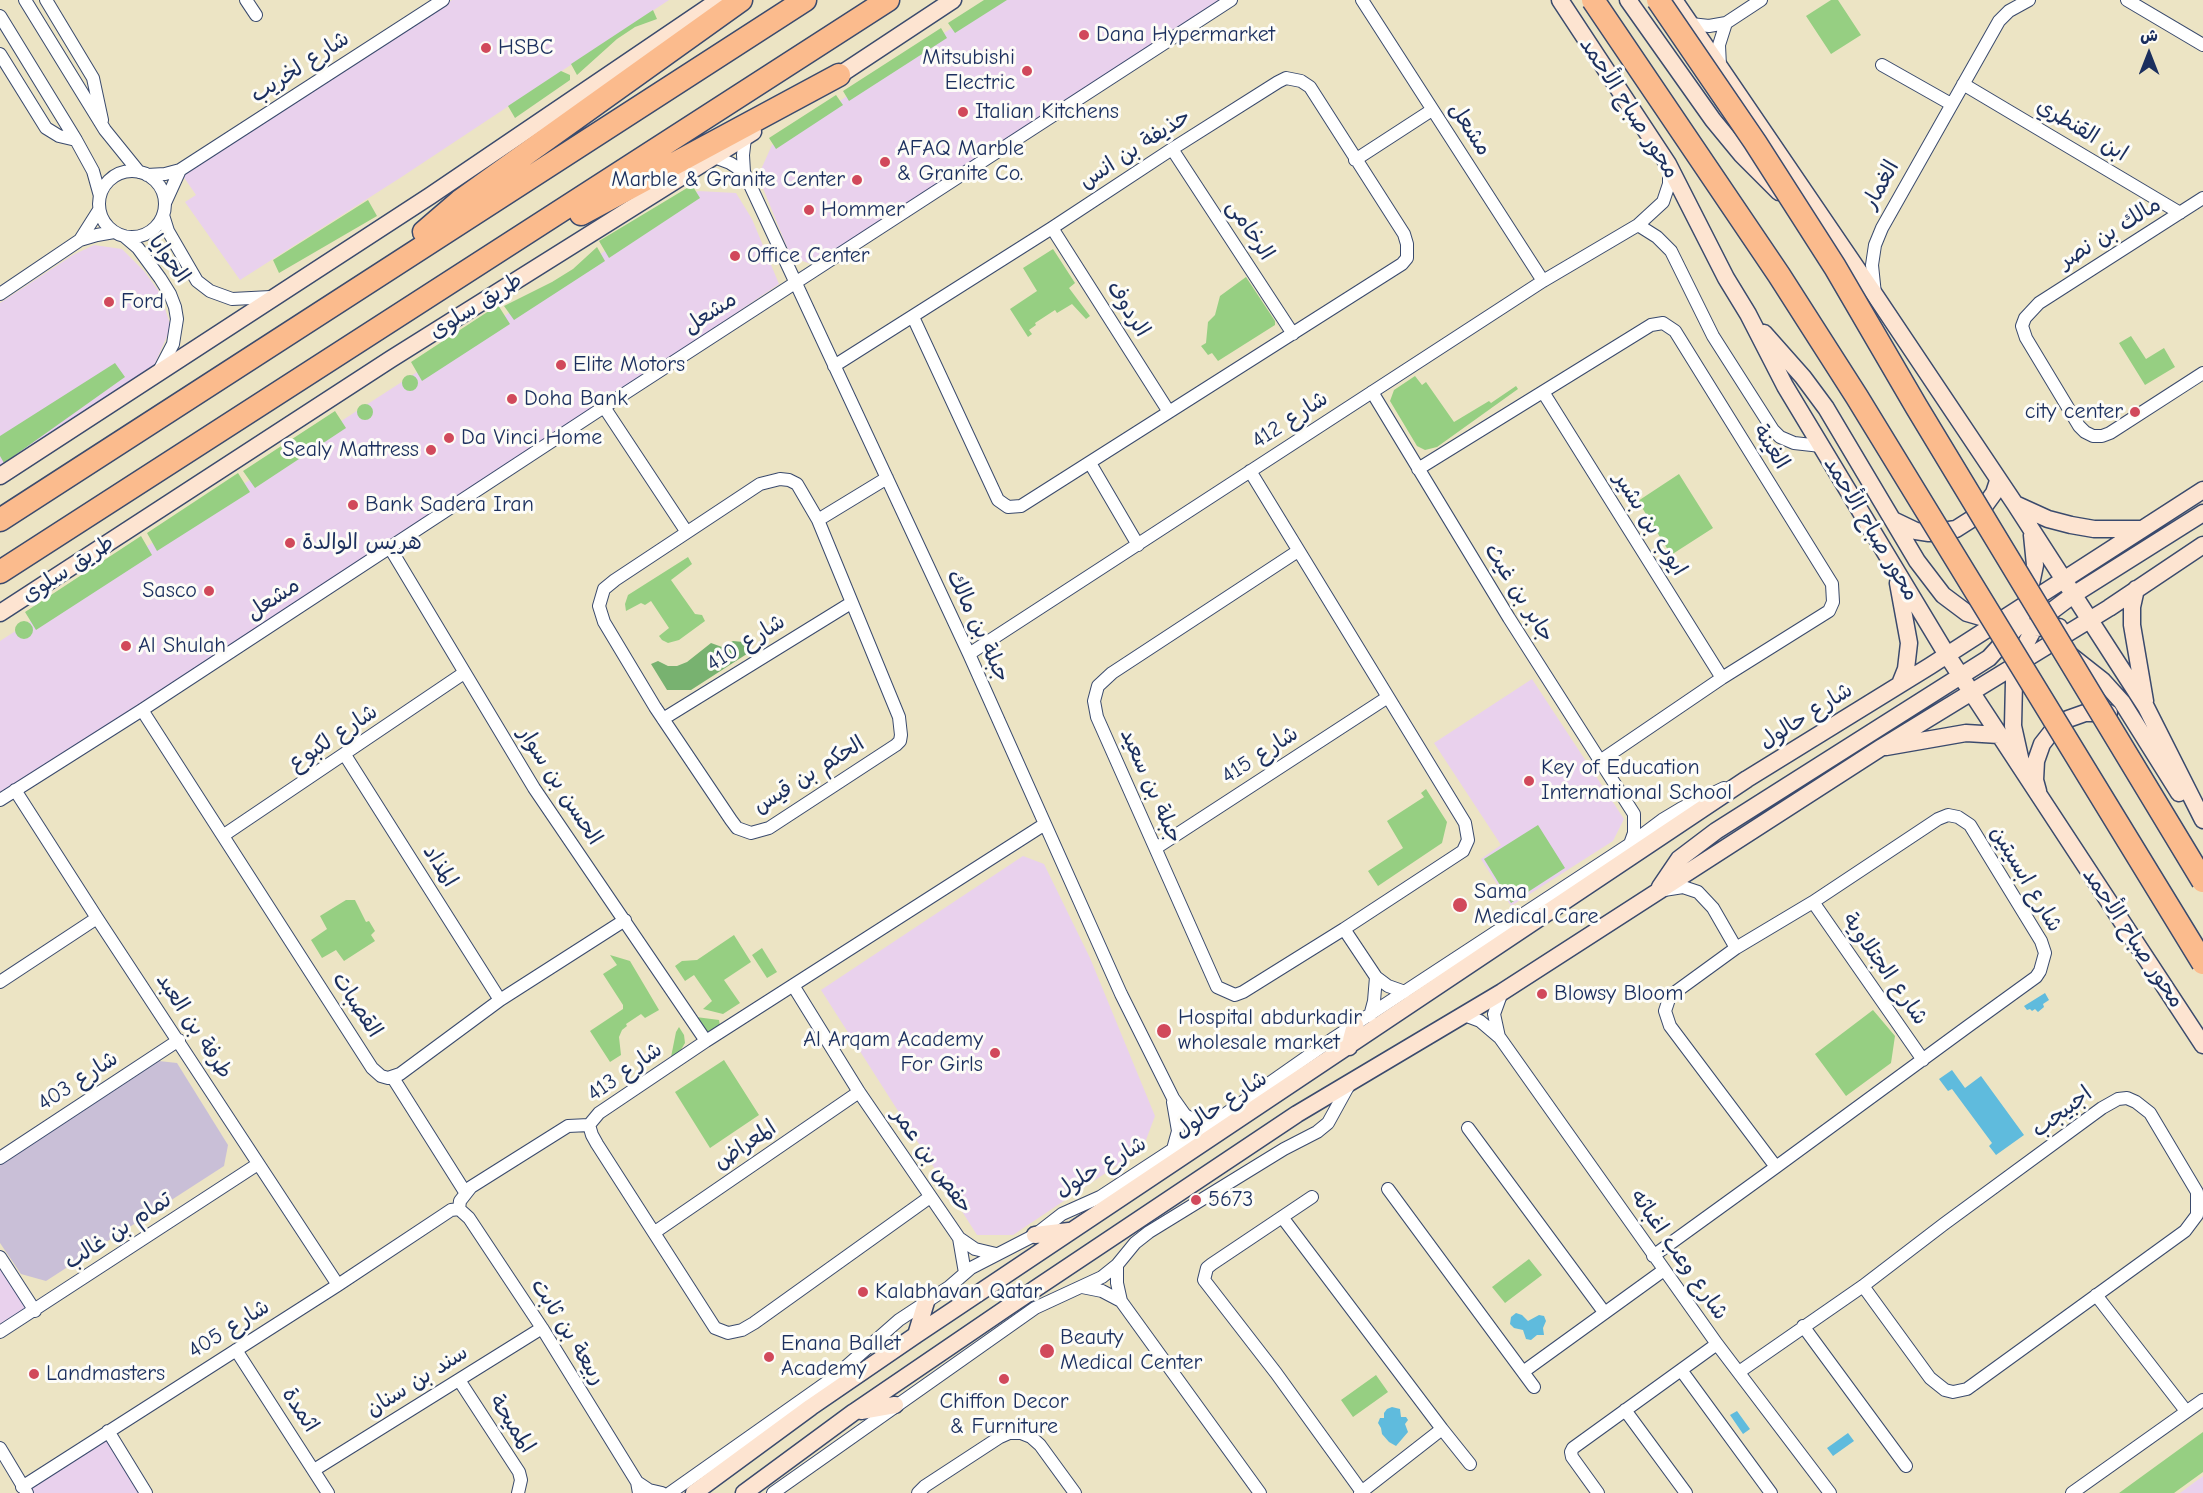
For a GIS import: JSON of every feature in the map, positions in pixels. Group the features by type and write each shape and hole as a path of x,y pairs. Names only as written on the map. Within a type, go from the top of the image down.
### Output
{"highway":[{"path":"359,287 460,201 741,0"},
{"path":"0,520 806,0"},
{"name":"طريق سلوى","path":"0,572 888,0"},
{"name":"محور صباح الأحمد","path":"1593,0 1779,275 1857,397 2203,963"},
{"path":"1658,0 1755,142 1835,267 2203,881"},
{"path":"472,268 553,229 839,75"}],"main road":[{"path":"0,476 439,190 719,0"},
{"name":"طريق سلوى","path":"0,613 391,359 745,138 953,0"},
{"name":"محور صباح الأحمد","path":"1560,0 1668,164 1726,278 1748,314 1785,386 1947,655 2203,1045"},
{"path":"1628,0 1713,120 1741,154 1772,186 1840,243"},
{"path":"1674,0 2015,504 2146,707 2203,820"},
{"path":"1748,314 1820,400 1917,561 1943,595 1967,613 2026,632 2050,644 2082,663 2103,681 2122,702 2183,800 2203,820"},
{"path":"1892,520 1904,527 1923,532 1943,532 1956,529 1968,523 1983,510 1994,493 1998,480"},
{"name":"شارع حالول","path":"694,1493 811,1407 916,1335 1747,779 1947,655 2203,490"},
{"path":"2015,504 2048,519 2071,525 2117,530 2141,529"},
{"path":"1658,890 1679,859 1716,831 1989,658 2004,644 2026,632 2073,595 2203,513"},
{"path":"2025,776 2013,726 2012,699 2017,664 2026,632 2027,603 2035,565 2032,533"},
{"path":"744,1493 854,1412 1101,1243 1351,1080 1502,992 1882,747 2136,590 2203,545"},
{"path":"1896,571 1909,643 1906,669 1900,684"},
{"path":"2136,590 2132,607 2132,625 2146,707"},
{"path":"2026,632 2055,628 2089,619"},
{"path":"1947,655 2004,644"},
{"path":"2039,797 2035,780 2036,761 2042,744 2060,724 2085,713 2103,712 2121,716 2137,726"},
{"path":"1882,747 1966,733 1999,735"},
{"path":"1349,1047 1355,1025"},
{"path":"1035,1235 1073,1230"},
{"path":"916,1335 926,1302"},
{"path":"854,1412 895,1405"}],"street":[{"path":"26,0 105,130 143,174 160,187 164,209"},
{"path":"45,0 93,78 105,130"},
{"path":"246,0 256,15"},
{"name":"شارع لخريب","path":"143,174 165,174 180,170 443,0"},
{"name":"مشعل","path":"0,800 142,710 1231,0"},
{"name":"مشعل","path":"1362,0 1543,281"},
{"path":"1691,24 1709,26 1726,23 1761,0"},
{"path":"2127,0 2203,45"},
{"name":"الغمار","path":"1875,295 1872,265 1875,245 1882,228 1999,21 2023,1"},
{"path":"0,16 93,171 100,196 99,210 102,219 119,234"},
{"path":"1720,67 1719,45 1726,23"},
{"path":"0,54 46,128 59,136 76,140"},
{"path":"1882,65 1951,104"},
{"name":"حذيفة بن انس","path":"834,366 1278,82 1292,78 1310,87 1404,234 1407,244 1407,258 1402,264 1021,506 1008,507 998,500 913,317"},
{"name":"ابن القنطري","path":"1963,84 2180,213"},
{"path":"1355,160 1432,110"},
{"name":"جبلة بن مالك","path":"745,138 744,172 969,654 1121,994 1173,1098 1185,1115 1207,1127"},
{"name":"الرخامى","path":"1172,149 1293,334"},
{"path":"714,157 744,172"},
{"name":"شارع 412","path":"969,654 1543,281 1638,225 1663,202 1669,184 1668,164"},
{"path":"80,240 119,234 136,237 148,233 158,225 180,170"},
{"path":"100,196 108,182 115,177 130,172 143,174"},
{"name":"مالك بن نصر","path":"2203,198 2039,303 2025,318 2022,326 2026,338 2079,426 2093,436 2110,433 2203,373"},
{"name":"الحوايا","path":"164,209 168,231 197,282 210,291 232,299 275,297"},
{"path":"0,294 80,240 99,210"},
{"path":"1638,225 1657,237 1671,251 1713,336 1773,430 1780,437 1794,443 1821,446"},
{"name":"الردوف","path":"1052,228 1169,412"},
{"name":"الحوايا","path":"119,234 138,248 171,294 175,307 177,319 173,344 156,376"},
{"name":"الغينة","path":"1418,469 1651,325 1663,323 1675,331 1832,584 1833,602 1829,611 1722,678 1600,760"},
{"name":"جابر بن غيث","path":"1372,392 1634,814"},
{"name":"ايوب بن بشير","path":"1543,392 1722,678"},
{"path":"604,407 686,531"},
{"path":"1090,463 1138,545"},
{"name":"جبلة بن سعيد","path":"1250,471 1464,823 1468,840 1463,850 1344,929 1235,995 1217,987 1097,717 1094,701 1098,686 1112,673 1298,551"},
{"path":"818,520 887,478"},
{"name":"الحكم بن قيس","path":"780,479 797,484 818,520 899,717 900,741 769,828 751,833 738,828 663,719 604,622 599,606 600,598 608,585 686,531 760,484 780,479"},
{"name":"الحسن بن سوار","path":"390,548 534,788 706,1041"},
{"name":"شارع 410","path":"663,719 851,603"},
{"name":"شارع لكبوع","path":"224,835 464,673"},
{"name":"شارع 415","path":"1156,848 1388,698"},
{"name":"القصبات","path":"142,710 372,1068 381,1076 393,1077"},
{"name":"المذاد","path":"345,755 500,1000"},
{"name":"شارع حلول","path":"670,1493 833,1378 899,1320 949,1287 965,1273 996,1254 1035,1235 1062,1214 1100,1197 1630,844 1662,820 1709,794 1747,779"},
{"name":"طرفة بن العبد","path":"15,790 338,1285"},
{"path":"1630,844 1634,833 1634,814 1662,820"},
{"name":"شارع ابسيتين","path":"1653,1256 1776,1167 1923,1060 2036,977 2044,960 2044,948 2041,941 1970,825 1958,817 1943,816 1812,902 1736,948 1673,992 1667,1004 1666,1019 1670,1026 1776,1167"},
{"name":"شارع 413","path":"930,1197 754,1323 735,1333 722,1332 715,1328 597,1144 590,1125 599,1113 706,1041 794,987 1045,824"},
{"path":"1658,890 1683,887 1698,892 1713,908 1736,948"},
{"name":"شارع الجتلاوية","path":"1812,902 1923,1060"},
{"path":"0,982 97,918"},
{"path":"465,1192 393,1077 500,1000 625,920"},
{"path":"1344,929 1376,977 1388,986 1405,992"},
{"path":"1370,1016 1376,977"},
{"name":"حفص بن عمر","path":"794,987 860,1092 959,1238 975,1249 996,1254"},
{"name":"شارع وعب اغباثه","path":"1500,1038 1494,1014 1502,992"},
{"name":"شارع وعب اغباثه","path":"1464,1015 1489,1027 1500,1038 1653,1256 1830,1493"},
{"name":"شارع 403","path":"0,1158 179,1040"},
{"path":"773,1493 789,1487 895,1405 1035,1308 1102,1277 1149,1232 1284,1149 1317,1132 1328,1123 1351,1080"},
{"name":"المعراض","path":"655,1232 860,1092"},
{"name":"جبلة بن مالك","path":"1173,1098 1178,1131 1173,1149"},
{"name":"اجبيجب","path":"1739,1372 1863,1286 2110,1102 2127,1098 2143,1106 2150,1113 2197,1192 2197,1215 2185,1231 1967,1389 1953,1392 1939,1386 1930,1378 1863,1286"},
{"path":"459,1209 465,1192 568,1126 590,1125"},
{"path":"1468,1128 1604,1312"},
{"name":"تمام بن غالب","path":"0,1332 258,1164"},
{"path":"1388,1189 1534,1387"},
{"path":"1312,1197 1212,1263 1206,1268 1204,1280 1276,1372 1361,1492 1442,1429"},
{"name":"شارع 405","path":"25,1490 108,1431 338,1285 442,1215 459,1209"},
{"name":"ربيعة بن ثابت","path":"459,1209 469,1218 542,1328 638,1487 662,1493"},
{"path":"1282,1217 1470,1464"},
{"name":"حفص بن عمر","path":"959,1238 965,1273"},
{"path":"0,1257 35,1311"},
{"path":"1117,1265 1117,1283 1121,1301 1260,1493"},
{"path":"1522,1372 1664,1270"},
{"path":"1082,1287 1102,1291 1121,1301"},
{"path":"2096,1295 2186,1411"},
{"path":"1803,1326 1906,1466"},
{"name":"سند بن سنان","path":"314,1470 542,1328"},
{"path":"1598,1493 1572,1457 1573,1448 1717,1344"},
{"name":"اثمدة","path":"236,1350 328,1493"},
{"path":"1681,1370 1771,1493"},
{"name":"المميحة","path":"459,1380 519,1472 521,1480 518,1493"},
{"path":"2072,1493 2203,1400"},
{"path":"1625,1410 1686,1493"},
{"path":"108,1431 146,1493"},
{"path":"918,1493 925,1486 1000,1437 1010,1433 1021,1433 1031,1437 1040,1445 1075,1493"},
{"path":"0,1448 25,1490"}],"shaded area":[{"path":"452,0 669,0 400,178 240,280 185,202 196,195 183,176"},
{"path":"995,0 1226,0 814,265 791,257 758,176 772,145"},
{"path":"698,191 736,193 752,219 779,284 597,407 0,794 0,641"},
{"path":"94,245 122,249 144,271 160,293 171,327 153,368 0,465 0,303 73,255"},
{"name":"Key of Education International School","path":"1532,679 1624,819 1613,841 1511,906 1481,859 1501,845 1434,743"},
{"name":"Al Arqam Academy For Girls","path":"1023,856 1044,864 1090,958 1155,1116 1143,1148 1013,1235 977,1235 821,990"},
{"path":"159,1061 177,1063 228,1145 224,1166 46,1281 21,1274 0,1243 0,1165"},
{"path":"0,1268 27,1308 0,1324"},
{"path":"106,1437 141,1493 32,1493 28,1487"},
{"path":"2203,1476 2203,1493 2180,1493"}],"green space":[{"path":"984,0 1007,0 955,33 948,23"},
{"path":"1831,0 1838,0 1861,35 1831,54 1806,16"},
{"path":"653,10 657,19 635,27 617,39 577,75 571,64"},
{"path":"941,28 947,38 849,101 843,91"},
{"path":"561,71 570,75 570,80 515,118 508,106"},
{"path":"836,95 843,105 776,149 769,138"},
{"path":"692,185 700,198 609,258 599,241"},
{"path":"368,200 377,216 279,273 273,260"},
{"path":"597,247 605,261 514,320 504,306 573,269"},
{"path":"1053,249 1075,283 1069,288 1090,316 1086,319 1072,304 1057,313 1055,310 1035,323 1036,325 1029,330 1032,334 1028,337 1010,309 1037,291 1023,268"},
{"path":"1246,277 1275,321 1275,325 1218,361 1212,353 1208,355 1201,346 1206,343 1208,322 1215,315 1220,296"},
{"path":"498,305 510,324 422,381 411,362"},
{"path":"2131,336 2146,359 2164,348 2175,367 2145,385 2119,343"},
{"path":"115,363 125,377 4,463 0,456 0,436"},
{"path":"407,375 413,375 418,383 416,389 407,391 402,386 402,380"},
{"path":"1415,376 1422,385 1426,382 1454,422 1489,401 1491,403 1516,386 1518,389 1437,447 1425,450 1417,446 1390,401 1394,390"},
{"path":"362,404 368,404 373,412 371,418 362,420 357,415 357,409"},
{"path":"335,411 346,428 255,488 243,471"},
{"path":"238,473 250,492 157,551 147,533"},
{"path":"1679,474 1713,528 1671,555 1638,501"},
{"path":"141,536 152,555 36,630 25,612"},
{"path":"688,557 692,564 671,580 695,614 702,615 705,621 679,640 668,643 659,636 669,628 651,601 645,605 641,603 626,611 625,604 628,595"},
{"path":"24,621 30,624 33,630 30,636 24,639 18,636 15,630 18,624"},
{"path":"733,641 743,642 753,650 691,690 667,690 651,664 658,661 668,666 677,666 687,662 711,643 722,647"},
{"path":"1426,789 1447,822 1442,843 1378,886 1368,871 1403,848 1387,821 1424,797 1421,793"},
{"path":"1538,825 1565,868 1511,903 1484,859"},
{"path":"346,900 355,900 366,922 369,921 375,931 371,935 375,941 344,961 336,950 322,958 311,940 327,929 320,916"},
{"path":"734,935 751,962 724,980 740,1003 723,1014 703,1009 712,1001 694,975 685,981 675,966 682,961 697,960"},
{"path":"762,948 777,972 767,978 752,955"},
{"path":"610,955 630,961 659,1010 645,1018 641,1014 626,1024 627,1026 619,1037 621,1055 610,1062 590,1031 623,1009 623,1005 603,974 617,965"},
{"path":"1873,1010 1895,1036 1891,1063 1846,1096 1815,1054"},
{"path":"696,1017 719,1020 720,1026 712,1031 704,1031"},
{"path":"679,1027 684,1035 685,1043 679,1053 671,1057 676,1032"},
{"path":"724,1060 759,1115 710,1148 675,1092"},
{"path":"1529,1259 1542,1275 1505,1303 1492,1287"},
{"path":"1376,1375 1388,1392 1353,1417 1341,1400"},
{"path":"2203,1432 2203,1472 2174,1493 2119,1493"}],"water":[{"path":"2045,993 2049,1000 2043,1004 2044,1007 2038,1012 2035,1009 2027,1010 2024,1006"},
{"path":"1952,1070 1965,1088 1981,1076 2024,1135 1996,1155 1989,1146 1992,1143 1952,1089 1948,1091 1939,1079"},
{"path":"1516,1313 1528,1321 1539,1315 1544,1316 1546,1321 1543,1328 1544,1335 1537,1335 1531,1340 1526,1339 1523,1330 1514,1328 1510,1324 1511,1317"},
{"path":"1392,1407 1400,1409 1401,1417 1406,1417 1408,1420 1405,1424 1408,1432 1396,1446 1382,1434 1378,1423 1380,1418 1384,1418 1387,1409"},
{"path":"1737,1411 1750,1429 1743,1434 1730,1415"},
{"path":"1848,1433 1854,1441 1833,1456 1827,1448"}],"place":[{"name":"Dana Hypermarket","path":"1084,35"},
{"name":"HSBC","path":"486,48"},
{"name":"Mitsubishi Electric","path":"1027,71"},
{"name":"Italian Kitchens","path":"963,112"},
{"name":"AFAQ Marble & Granite Co.","path":"885,162"},
{"name":"Marble & Granite Center","path":"857,180"},
{"name":"Hommer","path":"809,210"},
{"name":"Office Center","path":"735,256"},
{"name":"Ford","path":"109,302"},
{"name":"Elite Motors","path":"561,365"},
{"name":"Doha Bank","path":"512,399"},
{"name":"city center","path":"2135,412"},
{"name":"Da Vinci Home","path":"449,438"},
{"name":"Sealy Mattress","path":"431,450"},
{"name":"Bank Sadera Iran","path":"353,505"},
{"name":"هريس الوالدة","path":"290,543"},
{"name":"Sasco","path":"209,591"},
{"name":"Al Shulah","path":"126,646"},
{"name":"Key of Education International School","path":"1529,781"},
{"name":"Sama Medical Care","path":"1460,905"},
{"name":"Blowsy Bloom","path":"1542,994"},
{"name":"Hospital abdurkadir wholesale market","path":"1164,1031"},
{"name":"Al Arqam Academy For Girls","path":"995,1053"},
{"name":"5673","path":"1196,1200"},
{"name":"Kalabhavan Qatar","path":"863,1292"},
{"name":"Beauty Medical Center","path":"1047,1351"},
{"name":"Enana Ballet Academy","path":"769,1357"},
{"name":"Landmasters","path":"34,1374"},
{"name":"Chiffon Decor & Furniture","path":"1004,1379"}]}
